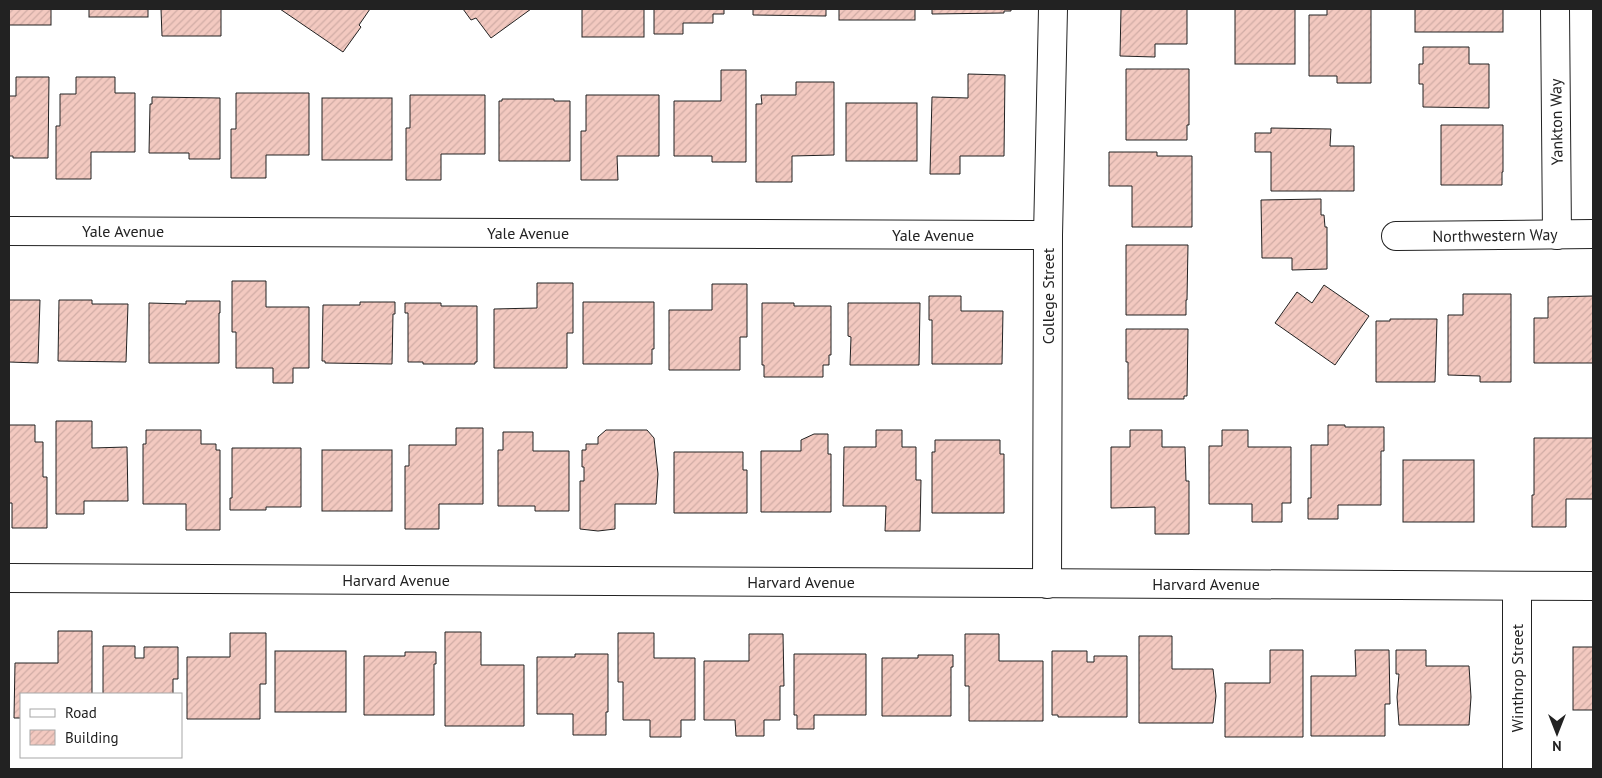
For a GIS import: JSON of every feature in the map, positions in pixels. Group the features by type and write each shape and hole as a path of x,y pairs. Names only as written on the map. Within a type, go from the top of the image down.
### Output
{"street":[{"name":"College Street","path":"1046,584 1048,235 1053,9"},
{"name":"Yankton Way","path":"1555,9 1557,235"},
{"name":"Yale Avenue","path":"9,231 1048,235"},
{"name":"Northwestern Way","path":"1396,236 1593,234"},
{"name":"Harvard Avenue","path":"9,578 1593,586"},
{"name":"Winthrop Street","path":"1517,586 1517,769"}],"building":[{"path":"9,9 51,9 51,25 9,25"},
{"path":"89,9 148,9 148,17 89,17"},
{"path":"161,9 221,9 221,36 162,36"},
{"path":"280,9 370,9 359,25 361,27 343,52"},
{"path":"463,9 531,9 491,38 476,18 471,20"},
{"path":"582,9 644,9 644,37 582,37"},
{"path":"654,9 724,9 724,14 713,14 713,23 683,23 683,34 654,34"},
{"path":"753,9 826,9 826,16 753,15"},
{"path":"839,9 915,9 915,20 839,20"},
{"path":"932,9 1011,9 1011,11 1004,11 1004,13 932,14"},
{"path":"1121,9 1187,9 1187,44 1155,44 1155,57 1120,56"},
{"path":"1235,9 1295,9 1295,64 1235,64"},
{"path":"1327,9 1371,9 1371,83 1337,83 1337,76 1309,76 1309,15 1327,15"},
{"path":"1415,9 1503,9 1503,32 1415,32"},
{"path":"1423,47 1469,47 1469,64 1489,64 1489,108 1423,107 1423,84 1419,84 1419,64 1423,64"},
{"path":"1126,69 1189,69 1189,125 1187,125 1187,140 1126,140"},
{"path":"721,70 746,70 746,162 712,162 712,156 674,156 674,101 721,101"},
{"path":"968,74 1005,75 1004,156 960,156 960,174 930,174 932,97 968,98"},
{"path":"16,77 49,77 48,158 13,158 13,156 9,156 9,96 16,96"},
{"path":"76,77 115,77 115,93 135,93 135,152 91,152 91,179 56,179 56,126 60,126 60,94 76,94"},
{"path":"796,82 834,82 834,155 792,156 792,182 756,182 756,104 762,104 761,95 796,95"},
{"path":"236,93 309,93 309,155 266,155 266,178 231,178 231,129 236,129"},
{"path":"410,95 485,95 485,154 441,154 441,180 406,180 406,128 410,128"},
{"path":"586,95 659,95 659,156 617,156 618,180 581,180 581,131 586,131"},
{"path":"152,97 220,98 220,159 189,159 189,153 149,153 150,104 152,104"},
{"path":"322,98 392,98 392,160 322,160"},
{"path":"502,99 554,99 554,101 570,101 570,161 499,161 499,101 502,101"},
{"path":"846,103 917,103 917,161 846,161"},
{"path":"1441,125 1503,125 1502,185 1441,185"},
{"path":"1271,128 1331,129 1330,146 1354,146 1354,191 1271,191 1271,152 1255,152 1255,133 1271,133"},
{"path":"1109,152 1157,152 1157,156 1192,156 1192,227 1132,227 1132,186 1109,186"},
{"path":"1321,199 1321,215 1324,215 1325,227 1327,227 1327,269 1292,270 1292,258 1262,258 1261,200"},
{"path":"1126,245 1188,245 1186,315 1126,315"},
{"path":"232,281 266,281 266,307 309,307 309,368 293,368 293,383 273,383 273,368 236,368 236,332 232,332"},
{"path":"537,283 573,283 573,333 567,333 567,368 494,368 494,309 537,308"},
{"path":"712,284 747,284 747,337 740,337 740,370 669,370 669,310 712,310"},
{"path":"1324,285 1369,316 1335,365 1275,323 1297,292 1312,303"},
{"path":"1463,294 1511,294 1511,382 1480,382 1480,376 1448,375 1448,315 1463,315"},
{"path":"929,296 961,296 961,311 1003,311 1002,364 932,364 932,320 929,320"},
{"path":"1593,296 1593,363 1534,363 1534,318 1548,318 1548,297"},
{"path":"9,300 40,300 38,363 9,362"},
{"path":"59,300 92,300 92,304 128,304 126,362 58,361"},
{"path":"186,301 220,301 219,363 149,363 149,303 186,304"},
{"path":"360,302 395,302 392,364 325,363 325,361 322,361 323,305 360,305"},
{"path":"583,302 654,302 654,349 652,349 652,364 583,364"},
{"path":"405,303 477,306 477,362 475,364 423,364 423,362 408,362 408,313 405,313"},
{"path":"762,303 794,303 794,306 831,306 831,355 829,355 829,365 823,365 823,377 764,377 764,365 762,365"},
{"path":"848,303 920,303 919,365 850,365 851,337 848,336"},
{"path":"1390,319 1437,319 1435,382 1376,382 1376,321 1390,321"},
{"path":"1126,329 1188,329 1187,396 1184,396 1184,399 1128,399"},
{"path":"56,421 92,421 92,448 127,447 128,501 84,501 84,514 56,514"},
{"path":"9,425 35,425 35,442 43,442 43,477 47,477 47,528 12,528 12,503 9,503"},
{"path":"1328,425 1384,427 1384,451 1381,451 1381,505 1338,505 1338,519 1308,519 1308,498 1311,498 1311,445 1328,445"},
{"path":"456,428 483,428 483,504 439,504 439,529 405,529 405,466 409,466 409,445 456,445"},
{"path":"146,430 201,430 201,444 216,444 216,450 220,450 220,530 186,530 186,504 143,504 143,444 146,444"},
{"path":"606,430 647,430 654,438 658,474 656,504 615,504 615,529 598,531 580,529 580,481 584,481 582,450 586,450 586,444 598,444 598,437"},
{"path":"876,430 902,430 902,447 916,447 916,480 921,480 920,531 885,531 886,506 843,506 844,447 876,447"},
{"path":"1130,430 1162,430 1162,447 1185,447 1186,481 1189,481 1189,534 1155,534 1155,507 1111,508 1111,447 1130,447"},
{"path":"1222,430 1248,430 1248,447 1291,447 1291,503 1282,503 1282,522 1252,522 1252,504 1209,504 1209,446 1222,446"},
{"path":"503,432 533,432 533,451 569,451 569,511 535,511 535,506 498,506 498,450 503,450"},
{"path":"814,434 828,434 828,454 831,454 831,512 761,512 761,451 801,451 801,440"},
{"path":"1534,438 1593,438 1593,499 1566,499 1566,527 1532,527"},
{"path":"935,440 1000,440 1000,454 1004,454 1004,513 932,513 932,452 935,452"},
{"path":"232,448 301,448 301,507 266,507 266,510 230,510 230,498 232,498"},
{"path":"322,450 392,450 392,511 322,511"},
{"path":"674,452 743,452 743,470 747,470 747,513 674,513"},
{"path":"1403,460 1474,460 1474,522 1403,522"},
{"path":"58,631 92,631 92,693 20,693 20,718 14,718 15,663 58,663"},
{"path":"445,632 481,632 481,665 524,665 524,726 445,726"},
{"path":"230,633 266,633 266,684 260,684 260,719 187,719 187,657 230,657"},
{"path":"618,633 654,633 654,658 695,658 695,720 681,720 681,737 650,737 650,720 623,720 623,682 618,682"},
{"path":"749,634 783,634 784,686 780,686 780,720 764,720 764,736 736,736 735,720 704,720 704,661 749,661"},
{"path":"965,634 999,634 999,661 1043,661 1043,721 969,721 969,686 965,686"},
{"path":"1139,636 1172,636 1172,669 1213,669 1216,696 1213,723 1139,723"},
{"path":"103,646 135,646 135,658 144,658 144,647 178,647 178,679 173,679 173,693 103,693"},
{"path":"1573,647 1593,647 1593,710 1573,710"},
{"path":"1270,650 1303,650 1303,737 1225,737 1225,683 1270,683"},
{"path":"1355,650 1389,650 1390,704 1385,704 1385,736 1311,736 1311,676 1356,676"},
{"path":"1396,650 1426,650 1426,666 1469,666 1471,697 1469,725 1399,725 1397,697 1399,674 1396,674"},
{"path":"275,651 346,651 346,712 275,712"},
{"path":"1052,651 1087,651 1087,662 1094,662 1094,656 1127,656 1127,717 1058,717 1058,715 1052,715"},
{"path":"405,652 436,652 436,664 434,664 434,715 364,715 364,656 405,656"},
{"path":"575,654 608,654 606,735 573,735 573,714 537,714 537,657 575,657"},
{"path":"794,654 866,654 866,715 814,715 814,729 797,729 797,715 794,715"},
{"path":"918,655 953,655 953,667 951,667 951,716 882,716 882,658 918,658"}]}
